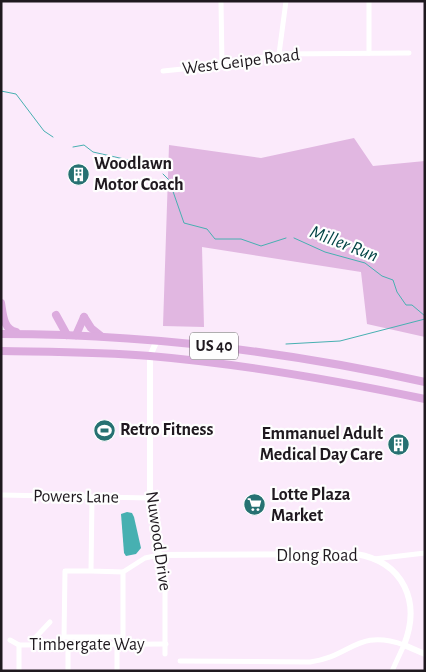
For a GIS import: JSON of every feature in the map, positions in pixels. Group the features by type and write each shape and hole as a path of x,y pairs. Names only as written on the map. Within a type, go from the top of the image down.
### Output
{"main road":[{"path":"1,303 4,322 9,329 33,334"},
{"path":"56,315 71,335 84,317 91,328 102,336"},
{"name":"US 40","path":"1,334 102,336 157,340 278,354 425,382"},
{"name":"US 40","path":"1,351 150,356 280,372 425,398"}],"street":[{"path":"221,1 222,65"},
{"path":"279,54 286,1"},
{"path":"369,1 369,53"},
{"name":"West Geipe Road","path":"163,71 222,65 279,54 409,53"},
{"name":"Nuwood Drive","path":"157,340 150,356 150,498 165,588 165,654"},
{"name":"Powers Lane","path":"1,495 150,498"},
{"path":"91,572 92,498"},
{"path":"374,559 425,553"},
{"name":"Dlong Road","path":"159,555 356,554 374,559 397,575 406,590 411,615 404,645 392,671"},
{"path":"123,572 123,637 64,637 65,571 123,572 145,558 159,555"},
{"path":"34,645 34,639 50,622"},
{"path":"180,661 310,662 331,657 366,639 385,638 425,654"},
{"name":"Timbergate Way","path":"10,640 19,645 166,644"},
{"path":"117,644 117,671"},
{"path":"19,645 19,671"},
{"path":"68,645 68,671"}],"shaded area":[{"path":"354,138 373,166 425,161 425,337 367,324 361,272 202,247 204,327 163,326 169,145 261,158"}],"water":[{"path":"132,513 134,517 141,548 136,554 126,556 124,553 121,514"}],"waterway":[{"name":"Miller Run","path":"1,91 16,94 44,131 53,137"},
{"name":"Miller Run","path":"73,147 84,145 93,152 133,161 151,168"},
{"name":"Miller Run","path":"163,174 169,180 184,223 207,229 215,239 241,239 261,246 286,238"},
{"name":"Miller Run","path":"294,238 325,252 365,263 382,276 393,280 397,292 406,305 412,305 425,316"},
{"path":"286,344 340,341 425,319"}],"place":[{"name":"Woodlawn Motor Coach","path":"78,174"},
{"name":"Retro Fitness","path":"104,430"},
{"name":"Emmanuel Adult Medical Day Care","path":"399,444"},
{"name":"Lotte Plaza Market","path":"255,505"}]}
